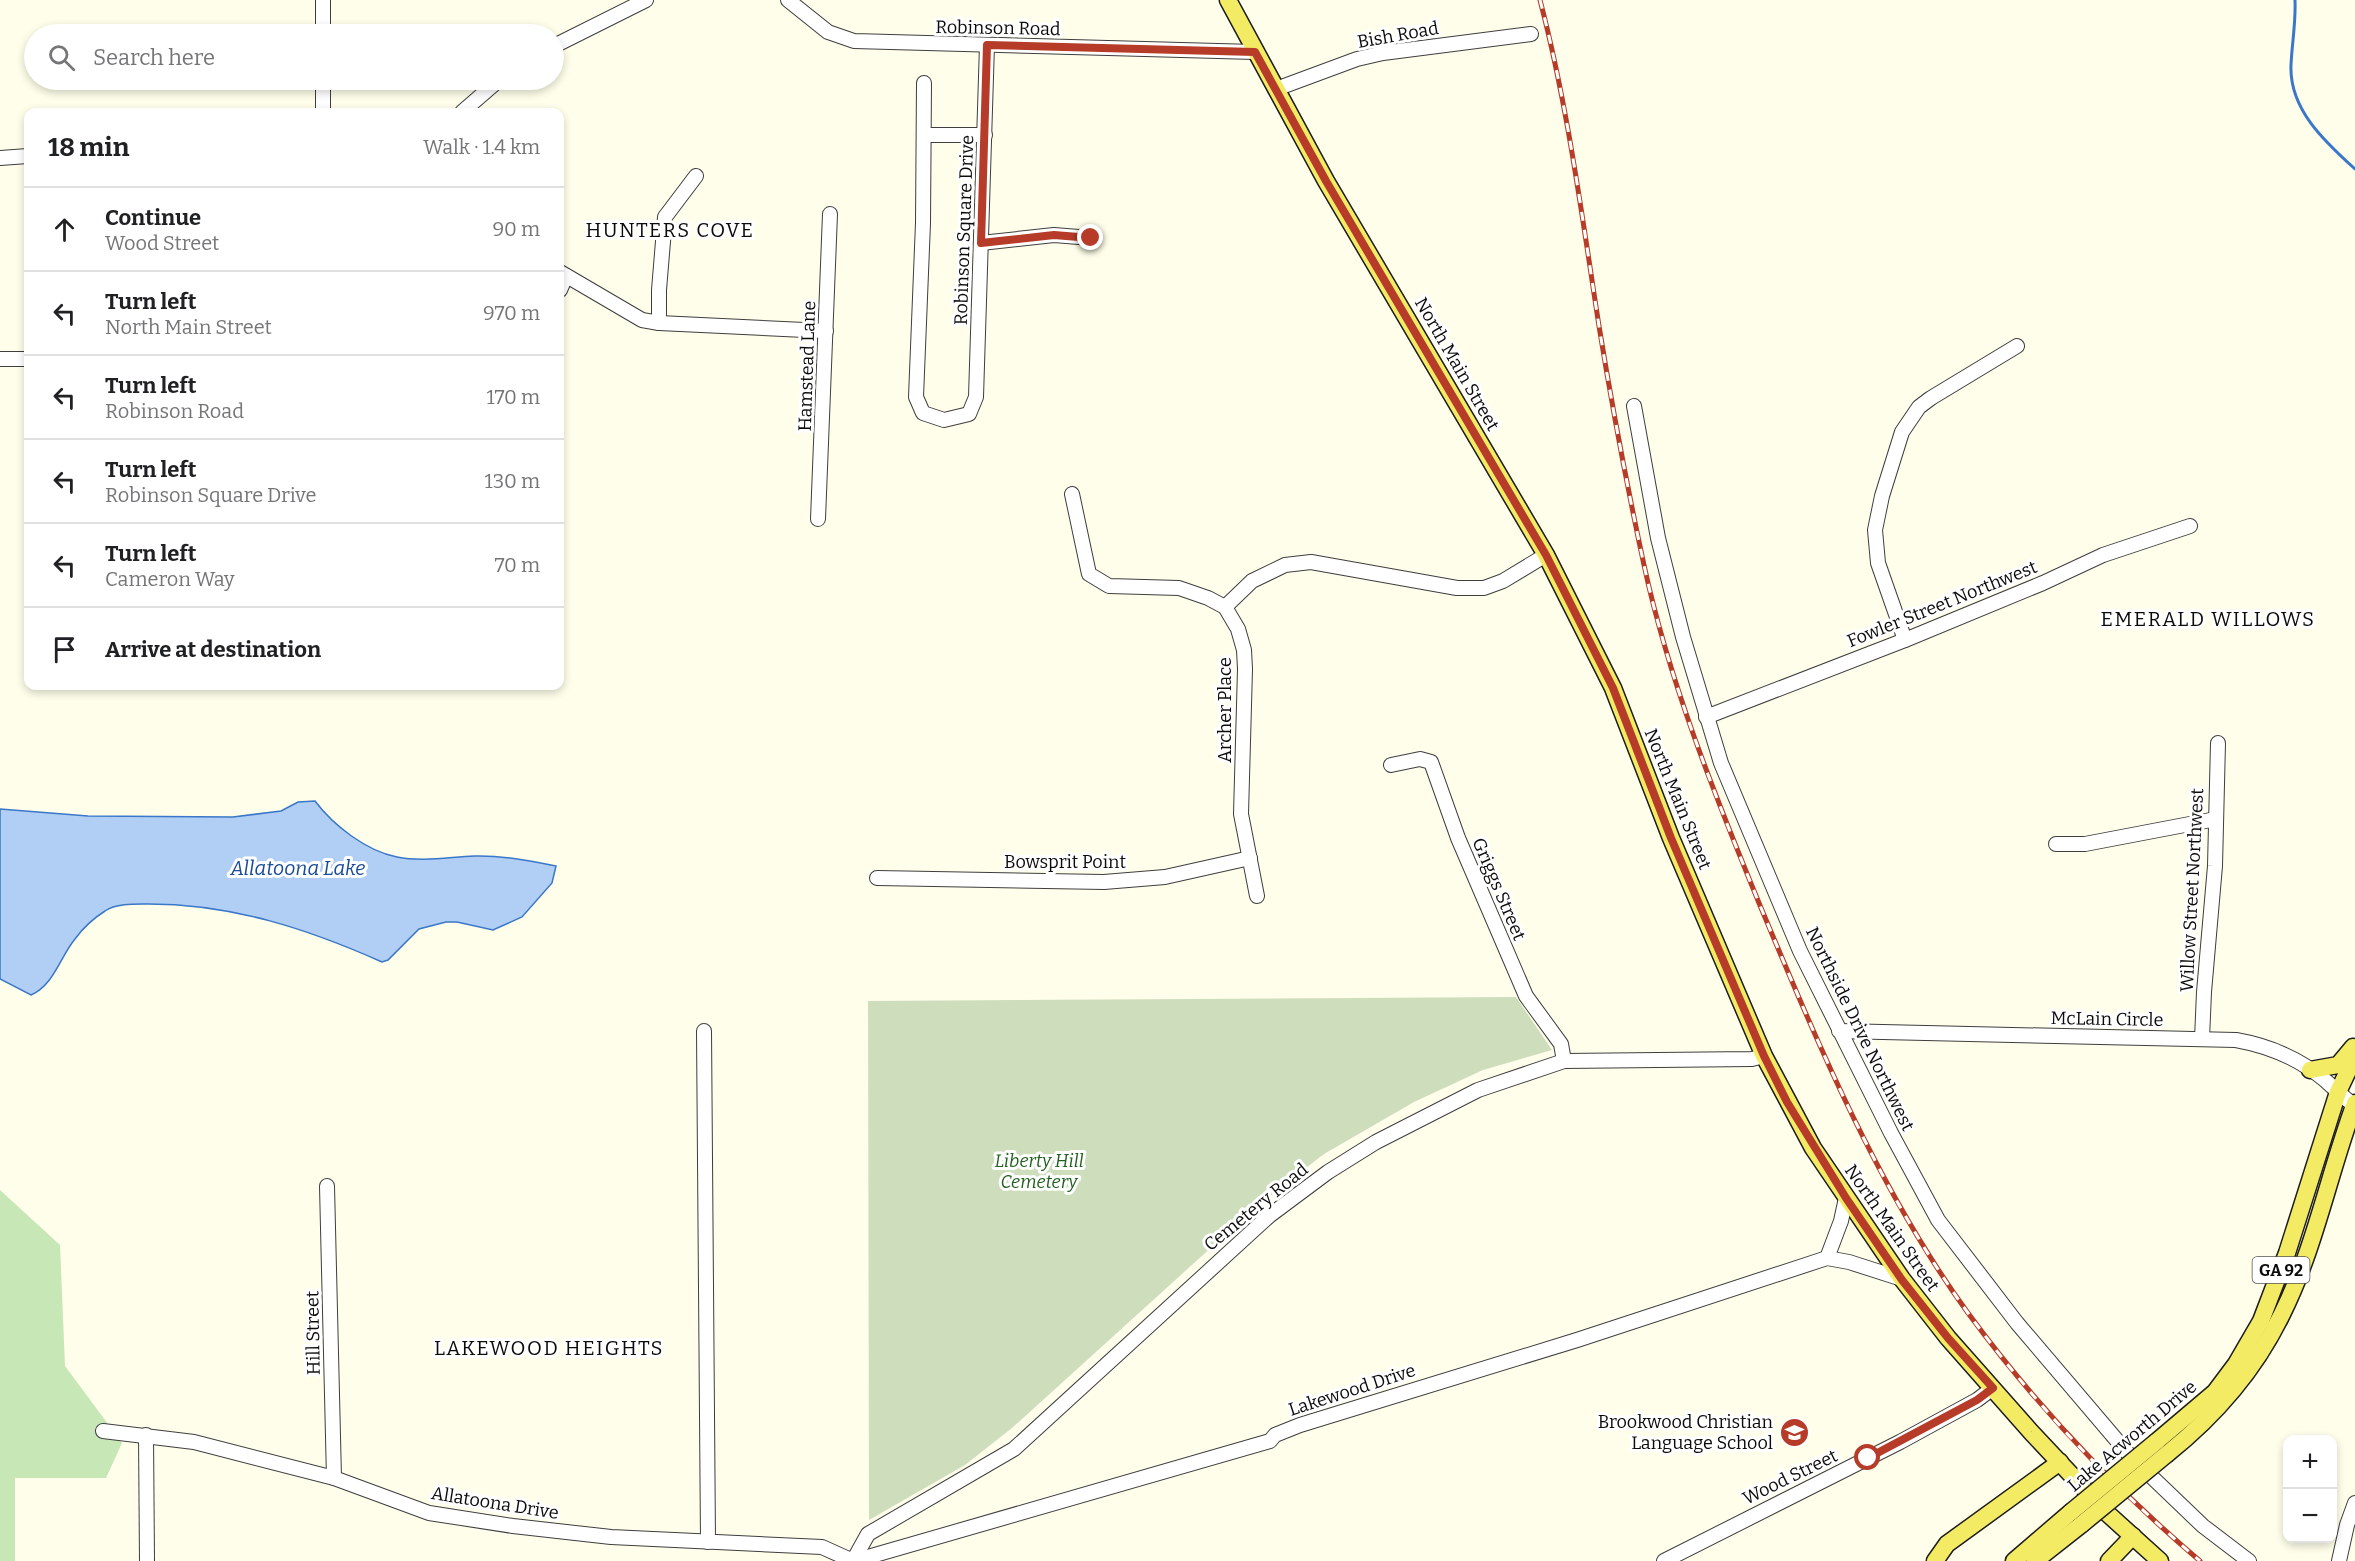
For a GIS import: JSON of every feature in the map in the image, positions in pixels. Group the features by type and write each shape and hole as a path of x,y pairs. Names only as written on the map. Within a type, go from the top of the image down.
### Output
{"main road":[{"name":"North Main Street","path":"1228,0 1326,181 1546,555 1613,688 1671,838 1764,1056 1813,1148 1902,1280 1948,1338 2108,1514 2160,1561"},
{"path":"2310,1070 2338,1065 2355,1044"},
{"name":"Lake Acworth Drive","path":"2013,1561 2077,1518 2162,1448 2215,1392 2252,1337 2269,1301 2287,1253 2338,1092 2355,1056"},
{"name":"Lake Acworth Drive","path":"2162,1448 2190,1435 2231,1395 2265,1347 2283,1314 2294,1287 2355,1105"},
{"path":"2334,1163 2355,1132"},
{"path":"1935,1561 1947,1544 2060,1462"},
{"name":"Lake Acworth Drive","path":"2036,1561 2077,1518"},
{"path":"2109,1561 2133,1536"}],"street":[{"path":"323,0 323,24"},
{"path":"564,41 646,0"},
{"name":"Robinson Road","path":"788,0 828,32 854,41 1255,52"},
{"name":"Bish Road","path":"1276,89 1357,59 1383,53 1531,34"},
{"name":"Robinson Square Drive","path":"924,135 924,223 916,397 923,413 944,420 969,414 976,397 987,45"},
{"path":"924,83 924,135 984,135"},
{"path":"323,90 323,108"},
{"path":"467,108 487,90"},
{"path":"0,158 24,156"},
{"path":"659,323 659,290 665,218 696,176"},
{"name":"Hamstead Lane","path":"818,519 830,214"},
{"path":"981,243 1054,235 1091,238"},
{"path":"564,275 642,320 659,323 826,331"},
{"path":"1905,640 1878,564 1874,541 1882,496 1899,439 1909,420 1925,403 2017,346"},
{"path":"0,359 24,359"},
{"name":"Northside Drive Northwest","path":"1634,406 1658,538 1706,717 1721,763 1800,951 1839,1032 1938,1220 2017,1323 2131,1457 2203,1526 2249,1561"},
{"path":"1072,494 1089,574 1109,586 1179,588 1208,598 1225,607 1252,581 1285,565 1311,562 1457,588 1484,588 1503,581 1546,555"},
{"name":"Fowler Street Northwest","path":"1706,717 2043,584 2103,555 2190,526"},
{"name":"Archer Place","path":"1225,607 1238,629 1244,650 1241,814 1257,896"},
{"name":"Willow Street Northwest","path":"2202,1039 2215,866 2218,742"},
{"name":"Griggs Street","path":"1391,765 1420,759 1431,762 1458,838 1526,996 1561,1044 1564,1061"},
{"path":"2056,843 2085,844 2216,819"},
{"name":"Bowsprit Point","path":"878,878 1104,882 1165,877 1250,858"},
{"path":"704,1031 708,1542"},
{"name":"McLain Circle","path":"1839,1032 2236,1040 2278,1051 2310,1070 2355,1105"},
{"name":"Cemetery Road","path":"854,1561 868,1534 1014,1449 1269,1216 1328,1172 1376,1142 1478,1090 1564,1061 1752,1059 1764,1056"},
{"name":"Hill Street","path":"327,1186 334,1478"},
{"path":"1846,1198 1841,1221 1827,1258 1849,1262 1902,1280"},
{"name":"Lakewood Drive","path":"854,1561 1270,1441 1275,1435 1300,1425 1577,1340 1827,1258"},
{"name":"Wood Street","path":"1664,1561 1900,1442 1993,1388"},
{"name":"Allatoona Drive","path":"103,1431 194,1442 334,1478 429,1513 611,1538 822,1547 854,1561"},
{"path":"146,1435 147,1561"},
{"path":"2339,1561 2347,1525 2355,1503"}],"green space":[{"name":"Liberty Hill Cemetery","path":"1516,997 1552,1050 1483,1070 1414,1102 1324,1154 1257,1206 1012,1428 965,1465 869,1520 868,1001"},
{"path":"0,1190 60,1245 65,1366 122,1443 106,1478 15,1478 15,1561 0,1561"}],"water":[{"name":"Allatoona Lake","path":"315,801 351,836 385,854 416,859 484,856 526,860 556,866 552,883 522,917 493,930 457,922 446,922 419,929 388,960 382,962 298,929 240,914 180,905 121,905 105,911 85,927 70,946 51,978 31,995 0,979 0,809 88,816 233,817 281,811 298,802"}],"waterway":[{"path":"2295,0 2291,65 2296,96 2302,110 2321,136 2355,169"}],"railway":[{"path":"1540,0 1559,81 1620,446 1654,608 1694,736 1781,956 1827,1062 1878,1166 1936,1266 1968,1313 2021,1381 2077,1444 2136,1504 2200,1561"}],"place":[{"name":"Brookwood Christian Language School","path":"1794,1432"}],"district":[{"name":"HUNTERS COVE","path":"670,230"},
{"name":"EMERALD WILLOWS","path":"2208,619"},
{"name":"LAKEWOOD HEIGHTS","path":"549,1348"}],"route":[{"path":"1091,238 1054,235 981,243 987,45 1255,52 1326,181 1546,555 1613,688 1671,838 1764,1056 1787,1102 1813,1148 1902,1280 1948,1338 1993,1388 1977,1400 1868,1458"}]}
